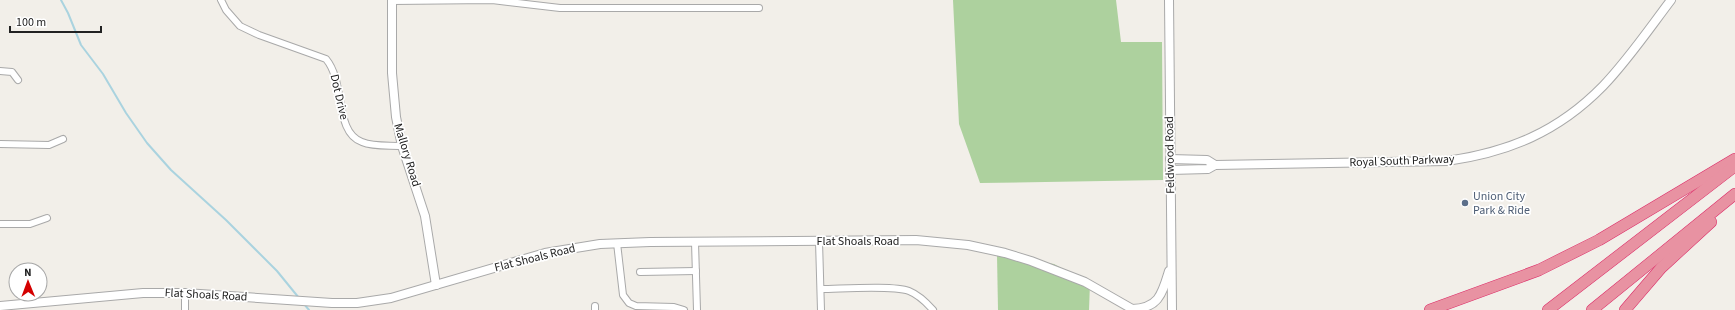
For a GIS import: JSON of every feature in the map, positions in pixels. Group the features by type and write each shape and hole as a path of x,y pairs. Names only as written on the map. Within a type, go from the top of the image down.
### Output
{"highway":[{"path":"1430,310 1539,270 1599,240 1735,159"},
{"path":"1548,310 1735,166"},
{"path":"1592,310 1735,194"},
{"path":"1625,310 1677,253 1735,202"}],"street":[{"name":"Dot Drive","path":"221,0 226,10 240,26 259,35 326,60 336,76 344,123 354,138 362,142 402,146"},
{"name":"Mallory Road","path":"392,0 392,73 396,116 402,146 425,216 436,285"},
{"path":"392,0 492,0 560,8 759,8"},
{"path":"670,0 670,8"},
{"name":"Feldwood Road","path":"1169,0 1172,310"},
{"name":"Royal South Parkway","path":"1170,170 1208,169 1215,165 1447,161 1476,157 1501,150 1528,140 1550,128 1578,109 1603,86 1671,0"},
{"path":"0,72 12,72 18,80"},
{"path":"0,144 49,145 63,139"},
{"name":"Royal South Parkway","path":"1170,160 1207,160 1215,165"},
{"path":"0,224 30,224 47,218"},
{"name":"Flat Shoals Road","path":"0,306 122,294 185,293 332,303 357,303 391,298 545,253 574,247 617,243 916,240 968,245 1005,253 1059,271 1085,282 1133,309"},
{"path":"819,241 821,310"},
{"path":"695,242 697,310"},
{"path":"617,243 623,295 628,303 636,306 674,307 684,310"},
{"path":"1133,309 1144,308 1154,304 1163,292 1172,265"},
{"path":"640,272 696,271"},
{"path":"821,289 887,288 908,290 925,300 933,310"},
{"path":"185,293 185,310"}],"green space":[{"path":"953,0 1116,0 1121,42 1162,42 1163,180 980,183 959,124"},
{"path":"997,255 1054,264 1090,283 1089,310 998,310"}],"waterway":[{"path":"61,0 81,45 103,74 126,113 147,143 171,170 226,220 277,271 299,298"},
{"path":"304,304 309,310"}],"place":[{"name":"Union City Park & Ride","path":"1465,203"}]}
